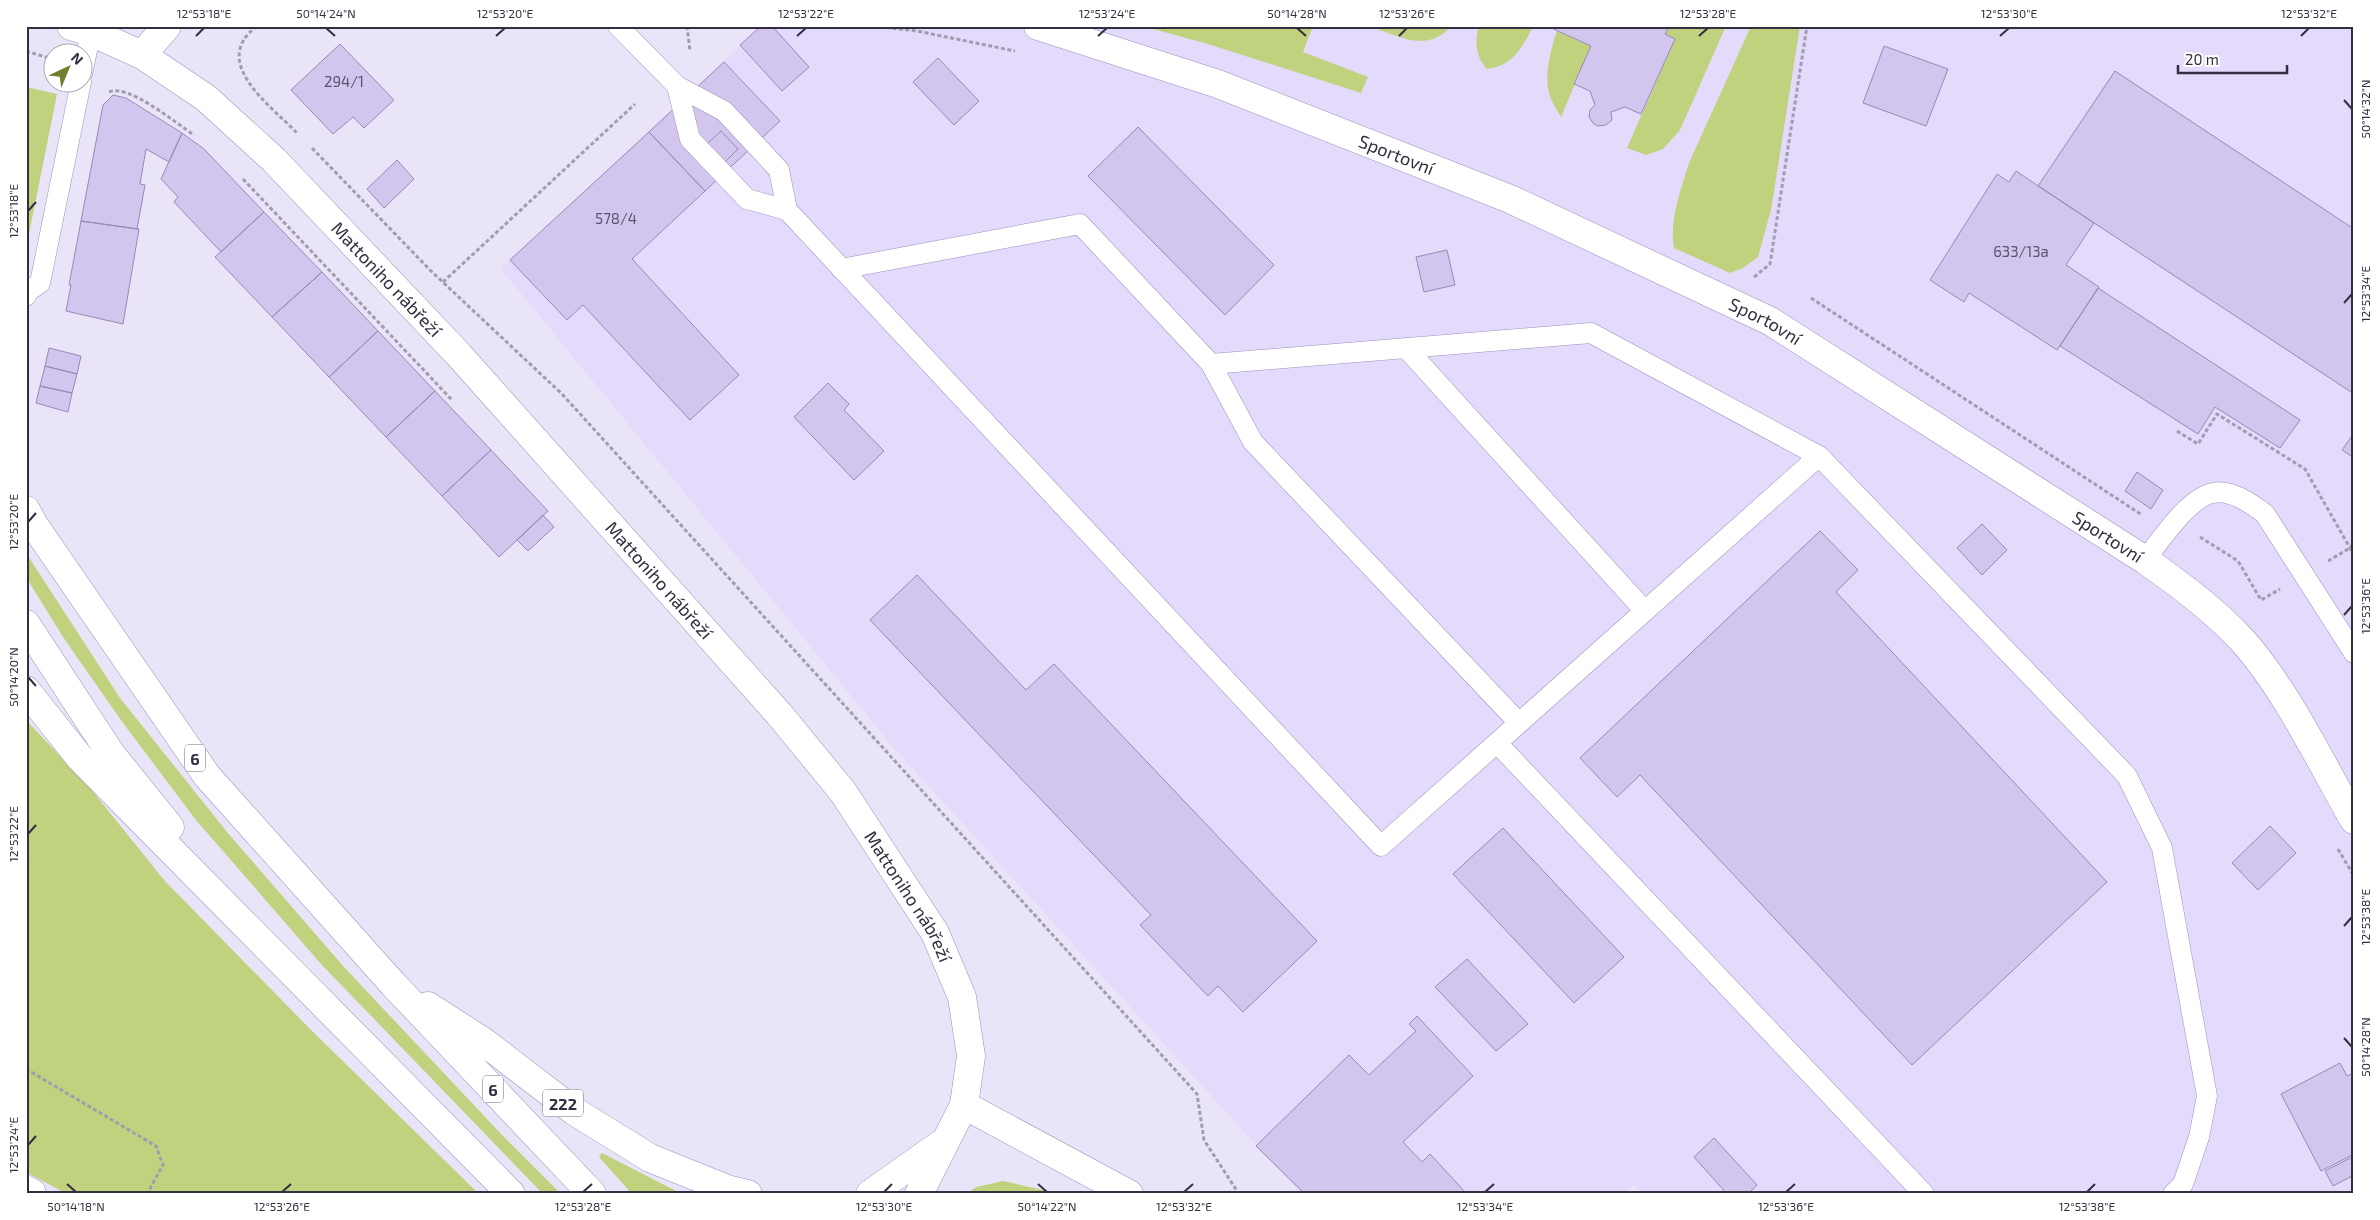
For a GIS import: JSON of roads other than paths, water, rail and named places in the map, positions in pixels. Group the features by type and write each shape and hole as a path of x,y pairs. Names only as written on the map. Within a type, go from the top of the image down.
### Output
{"main road":[{"path":"142,55 167,26"},
{"name":"Sportovní","path":"1038,26 1218,84 1510,199 1770,321 2144,560 2190,592 2242,640 2278,688 2354,820"},
{"name":"Mattoniho nábřeží","path":"81,29 142,55 206,98 274,160 458,354 772,707 843,792 935,933 962,997 972,1056 964,1105 919,1194"},
{"name":"6","path":"26,510 34,525 207,776 393,984 592,1194"},
{"path":"26,624 111,754 260,939"},
{"path":"26,690 80,758 510,1194"},
{"name":"222","path":"393,984 484,1042 574,1111 650,1158 726,1189 748,1194"},
{"path":"964,1105 1130,1194"},
{"path":"870,1194 946,1140"}],"lane":[{"path":"618,26 677,86 724,111 779,170 786,210"},
{"path":"81,29 81,42"},
{"path":"677,86 690,139 747,199 786,210 1381,846 1819,456"},
{"path":"26,296 27,292 40,283 79,92"},
{"path":"841,269 1080,224 1211,364 1253,442 1519,723"},
{"path":"1211,364 1591,333 1819,456 2127,776 2162,848 2207,1096 2199,1137 2183,1184 2173,1194"},
{"path":"1406,348 1645,611"},
{"path":"2144,560 2194,501 2213,493 2247,501 2265,514 2354,653"},
{"path":"1497,743 1924,1194"}]}
